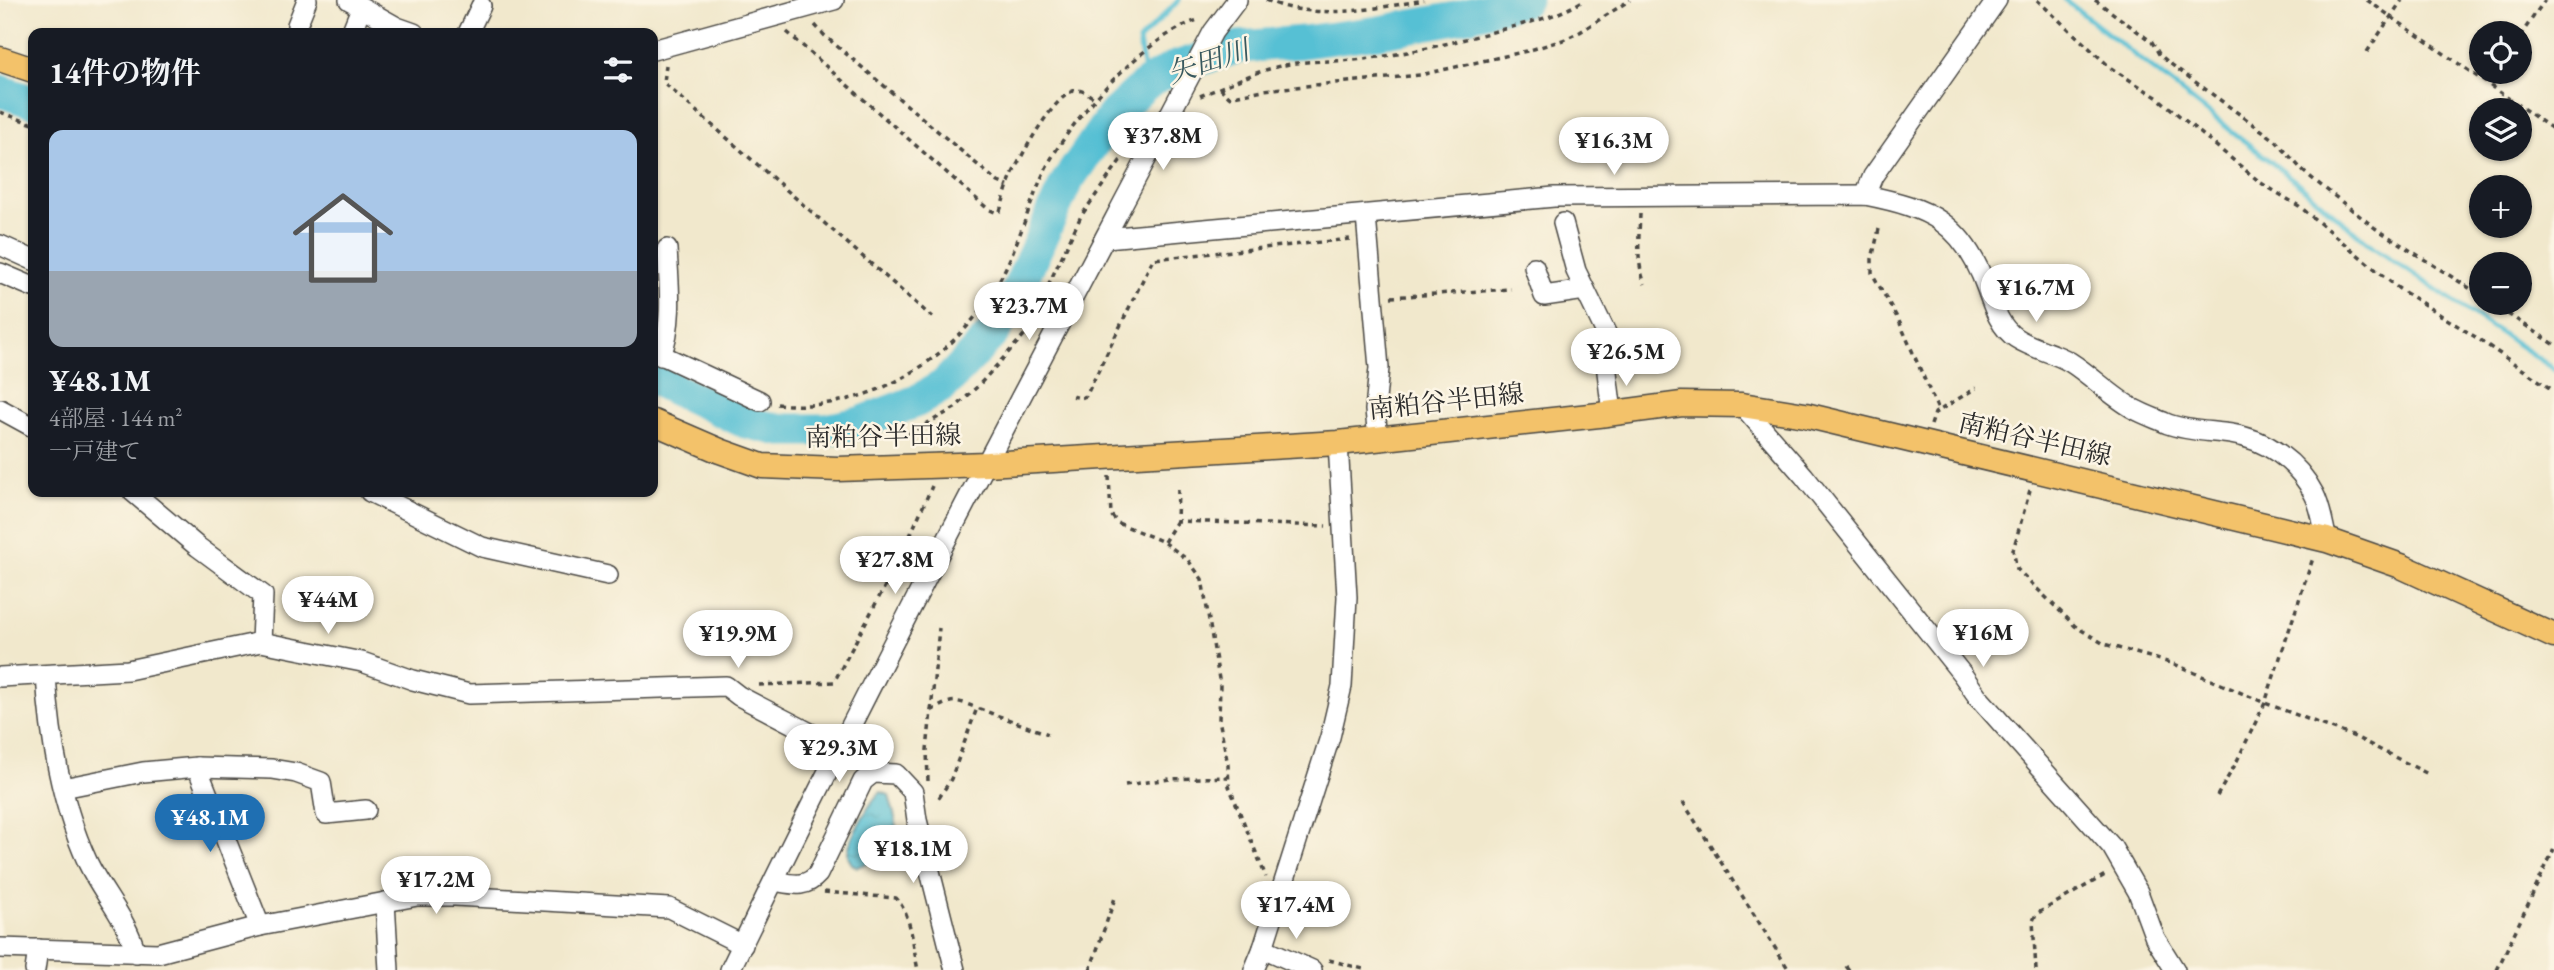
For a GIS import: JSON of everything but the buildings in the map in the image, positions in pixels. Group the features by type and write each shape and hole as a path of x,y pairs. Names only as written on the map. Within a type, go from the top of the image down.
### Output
{"main road":[{"path":"0,59 28,69"},
{"name":"南粕谷半田線","path":"658,424 720,452 762,466 838,469 987,464 1338,443 1682,404 1742,405 1805,415 2323,539 2401,566 2554,636"}],"street":[{"path":"297,25 307,0"},
{"path":"659,49 834,0"},
{"path":"730,970 839,748 987,464 1217,26 1237,0"},
{"path":"1865,195 1873,176 1997,0"},
{"path":"352,28 355,4 382,9 407,28"},
{"path":"470,28 481,6"},
{"path":"1106,239 1554,197 1865,195 1923,209 1940,219 1959,237 1981,271 2002,324 2016,338 2070,362 2134,409 2172,426 2248,437 2273,449 2298,471 2315,494 2323,539"},
{"path":"1366,216 1379,368 1375,410 1378,438"},
{"path":"1563,223 1576,271 1610,341 1607,372 1612,413"},
{"path":"0,245 28,258"},
{"path":"658,353 668,338 670,311 667,249"},
{"path":"1534,267 1543,302 1585,290"},
{"path":"0,273 28,285"},
{"path":"658,354 760,401"},
{"path":"1742,405 1804,476 1978,697 2112,847 2138,892 2155,938 2175,970"},
{"path":"0,409 28,424"},
{"path":"1254,970 1330,737 1342,686 1347,597 1338,443"},
{"path":"139,497 198,547 263,595 261,642"},
{"path":"380,497 482,547 608,575"},
{"path":"0,677 128,670 261,642 362,662 413,680 469,694 726,686 739,696 839,748"},
{"path":"46,676 49,720 63,789 76,832 89,865 146,959"},
{"path":"63,789 143,772 197,767 272,769 296,773 321,782 326,814 366,810"},
{"path":"197,767 260,926"},
{"path":"774,881 799,886 818,874 863,781 873,773 896,774 913,792 917,820 955,970"},
{"path":"0,948 146,959 159,953 260,926 417,896 669,908 743,944"},
{"path":"385,902 389,970"},
{"path":"1263,948 1312,970"},
{"path":"35,970 38,950"}],"path":[{"path":"1266,0 1301,10 1334,11 1424,0"},
{"path":"1181,93 1189,100 1264,70 1288,64 1415,52 1537,22 1569,10 1584,0"},
{"path":"1220,88 1228,97 1263,90 1391,79 1433,72 1563,40 1630,0"},
{"path":"2037,0 2111,68 2158,98 2261,183 2299,206 2398,288 2554,391"},
{"path":"2095,0 2152,42 2168,62 2275,140 2304,172 2365,220 2469,288"},
{"path":"2367,0 2469,70"},
{"path":"2367,52 2402,0"},
{"path":"2530,21 2545,0"},
{"path":"805,8 810,21 825,36 998,182 1008,186"},
{"path":"776,17 786,30 988,209 995,212 999,211 1008,186 1030,143 1059,100 1074,90 1082,91 1096,99"},
{"path":"760,401 779,405 810,405 856,397 878,390 920,369 954,341 995,288 1046,169 1061,144 1096,99 1109,84 1166,34 1197,20 1217,26"},
{"path":"659,49 667,58 664,83 933,318"},
{"path":"2488,84 2554,130"},
{"path":"0,112 28,122"},
{"path":"726,686 834,682 901,556 929,490 934,466 920,456 910,433 955,408 1025,334 1081,216 1099,189 1120,161 1131,153 1148,157"},
{"path":"1641,197 1638,250 1645,284"},
{"path":"1879,229 1872,259 1872,273 1899,321 1938,412"},
{"path":"1072,396 1086,396 1153,259 1367,237"},
{"path":"1374,298 1511,289"},
{"path":"2509,315 2554,344"},
{"path":"1924,443 1936,414 1976,388"},
{"path":"1108,456 1111,515 1123,526 1164,542 1188,561 1202,579 1220,685 1219,719 1229,786 1261,868 1279,897"},
{"path":"2035,470 2013,550 2017,569 2076,626 2104,644 2174,664 2265,704 2355,737 2428,774"},
{"path":"1164,542 1177,521 1178,489"},
{"path":"1177,521 1331,526 1345,531"},
{"path":"2217,796 2265,704 2323,539"},
{"path":"928,782 927,750 939,628"},
{"path":"931,711 950,700 962,702 1048,734"},
{"path":"939,798 951,779 977,708"},
{"path":"1125,785 1170,779 1229,777"},
{"path":"1683,802 1789,970"},
{"path":"2497,970 2554,849"},
{"path":"2036,970 2036,914 2122,865"},
{"path":"807,883 814,890 827,893 896,898 902,905 909,925 918,970"},
{"path":"1090,970 1116,895"}],"water":[{"path":"881,792 889,795 897,825 896,848 893,855 857,867 849,859 851,840"}],"waterway":[{"path":"1146,84 1139,41 1179,0"},
{"name":"矢田川","path":"658,381 745,422 780,430 826,430 860,423 917,401 944,385 993,333 1008,311 1066,183 1112,116 1146,84 1173,68 1239,47 1379,32 1456,18 1525,0"},
{"path":"2065,0 2295,181 2373,247 2554,369"},
{"name":"矢田川","path":"0,91 28,100"}]}
